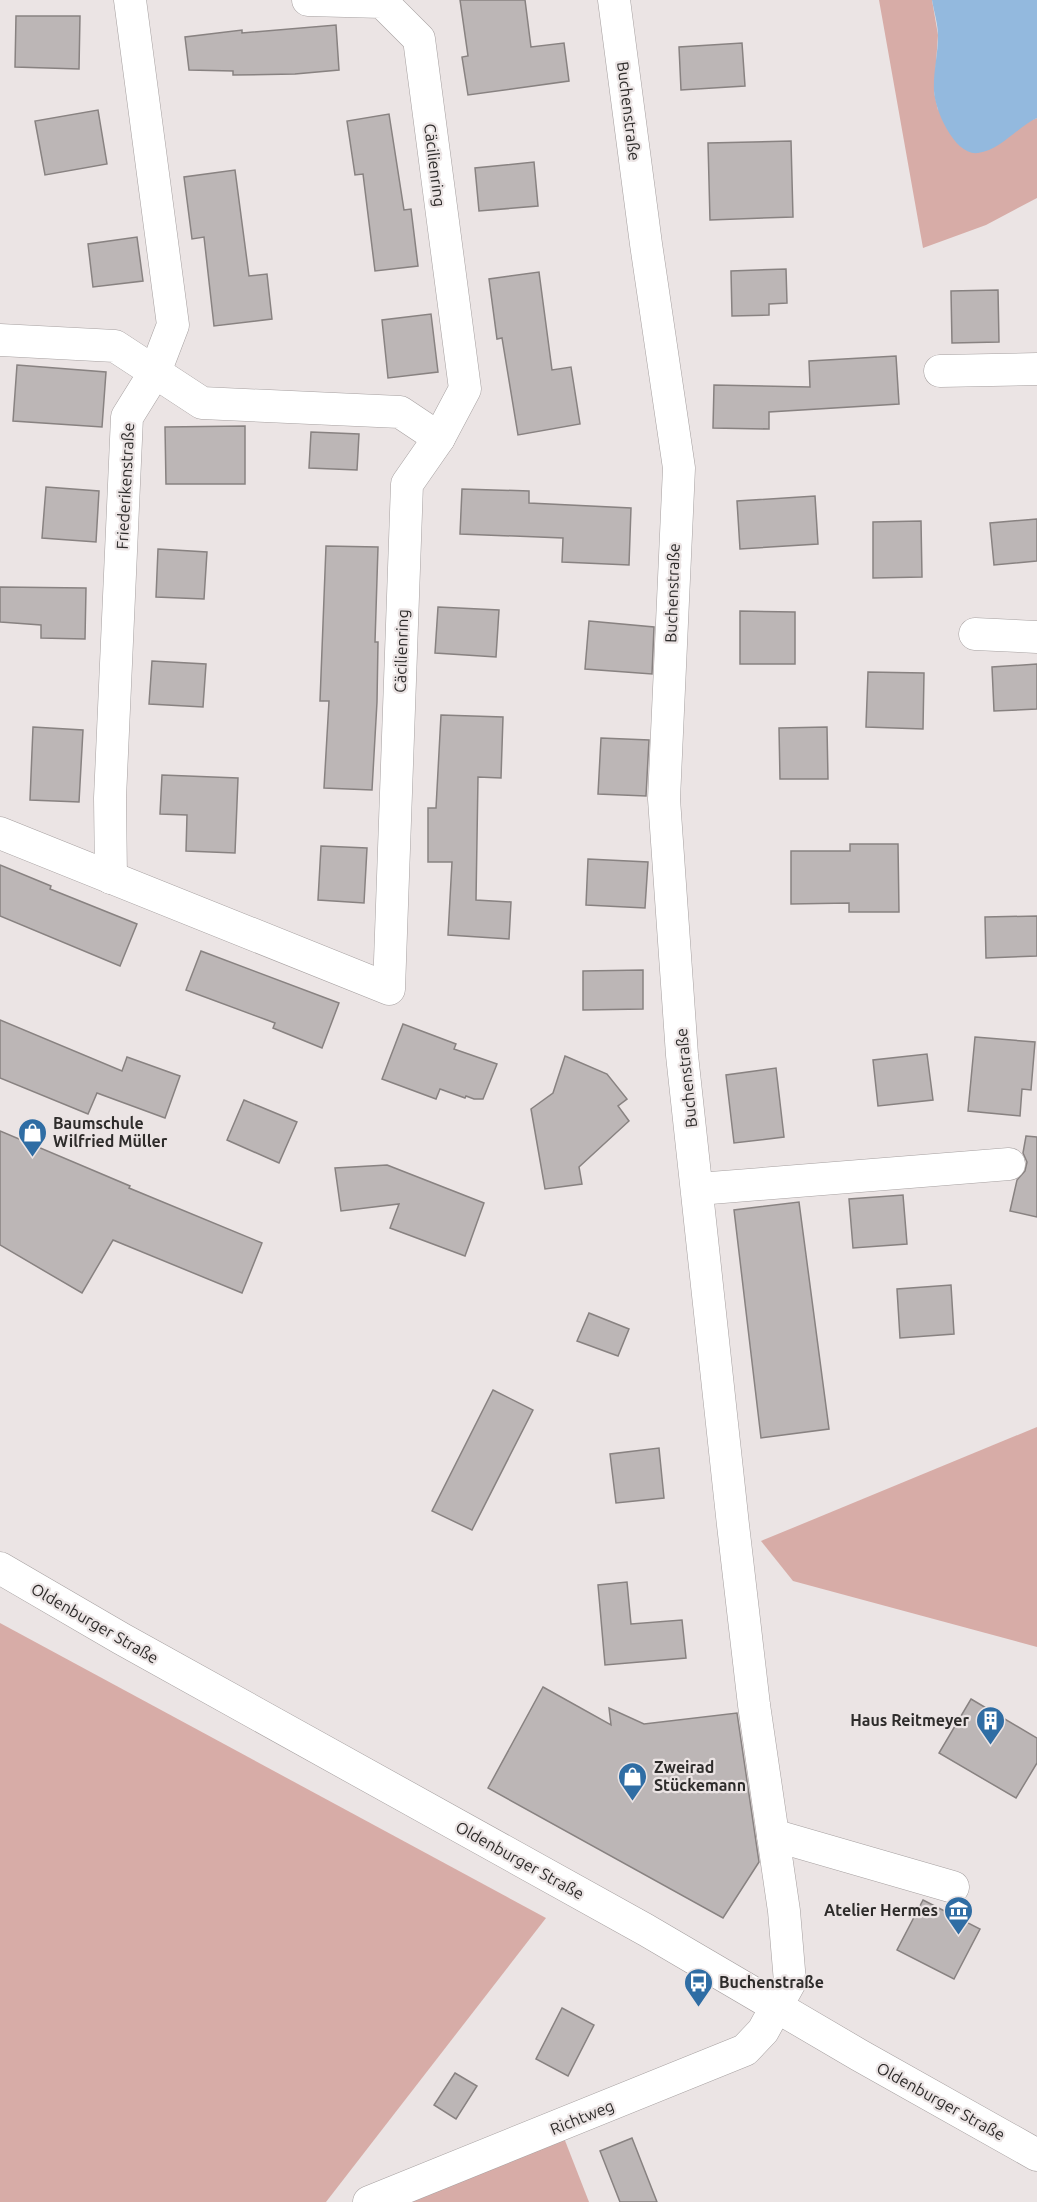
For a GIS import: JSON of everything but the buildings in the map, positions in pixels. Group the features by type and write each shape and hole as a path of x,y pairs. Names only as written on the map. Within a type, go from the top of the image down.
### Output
{"street":[{"name":"Friederikenstraße","path":"111,878 110,798 128,417 155,372 173,325 130,0"},
{"name":"Cäcilienring","path":"0,832 389,989 407,484 439,438 465,389 419,39 382,2 308,0"},
{"name":"Buchenstraße","path":"615,0 678,468 664,799 682,1055 754,1706 784,1911 790,1982 777,2007"},
{"path":"0,340 115,346 202,404 400,412 439,438"},
{"path":"940,371 1037,369"},
{"path":"975,634 1037,637"},
{"path":"698,1189 1009,1164"},
{"name":"Oldenburger Straße","path":"0,1568 122,1639 646,1930 1037,2155"},
{"path":"773,1835 952,1887"},
{"name":"Richtweg","path":"369,2202 745,2050 763,2031 777,2007"}],"shaded area":[{"path":"879,0 932,0 938,35 934,92 938,110 1032,120 1037,118 1037,198 986,225 923,248"},
{"path":"1037,1427 1037,1647 793,1581 761,1541"},
{"path":"0,1623 546,1918 326,2202 0,2202"},
{"path":"564,2138 589,2202 409,2202"}],"water":[{"path":"932,0 1037,0 1037,118 994,148 978,153 970,152 954,140 942,120 934,91 938,32"}],"place":[{"name":"Baumschule Wilfried Müller","path":"32,1158"},
{"name":"Haus Reitmeyer","path":"990,1746"},
{"name":"Zweirad Stückemann","path":"633,1802"},
{"name":"Atelier Hermes","path":"959,1936"},
{"name":"Buchenstraße","path":"698,2008"}]}
